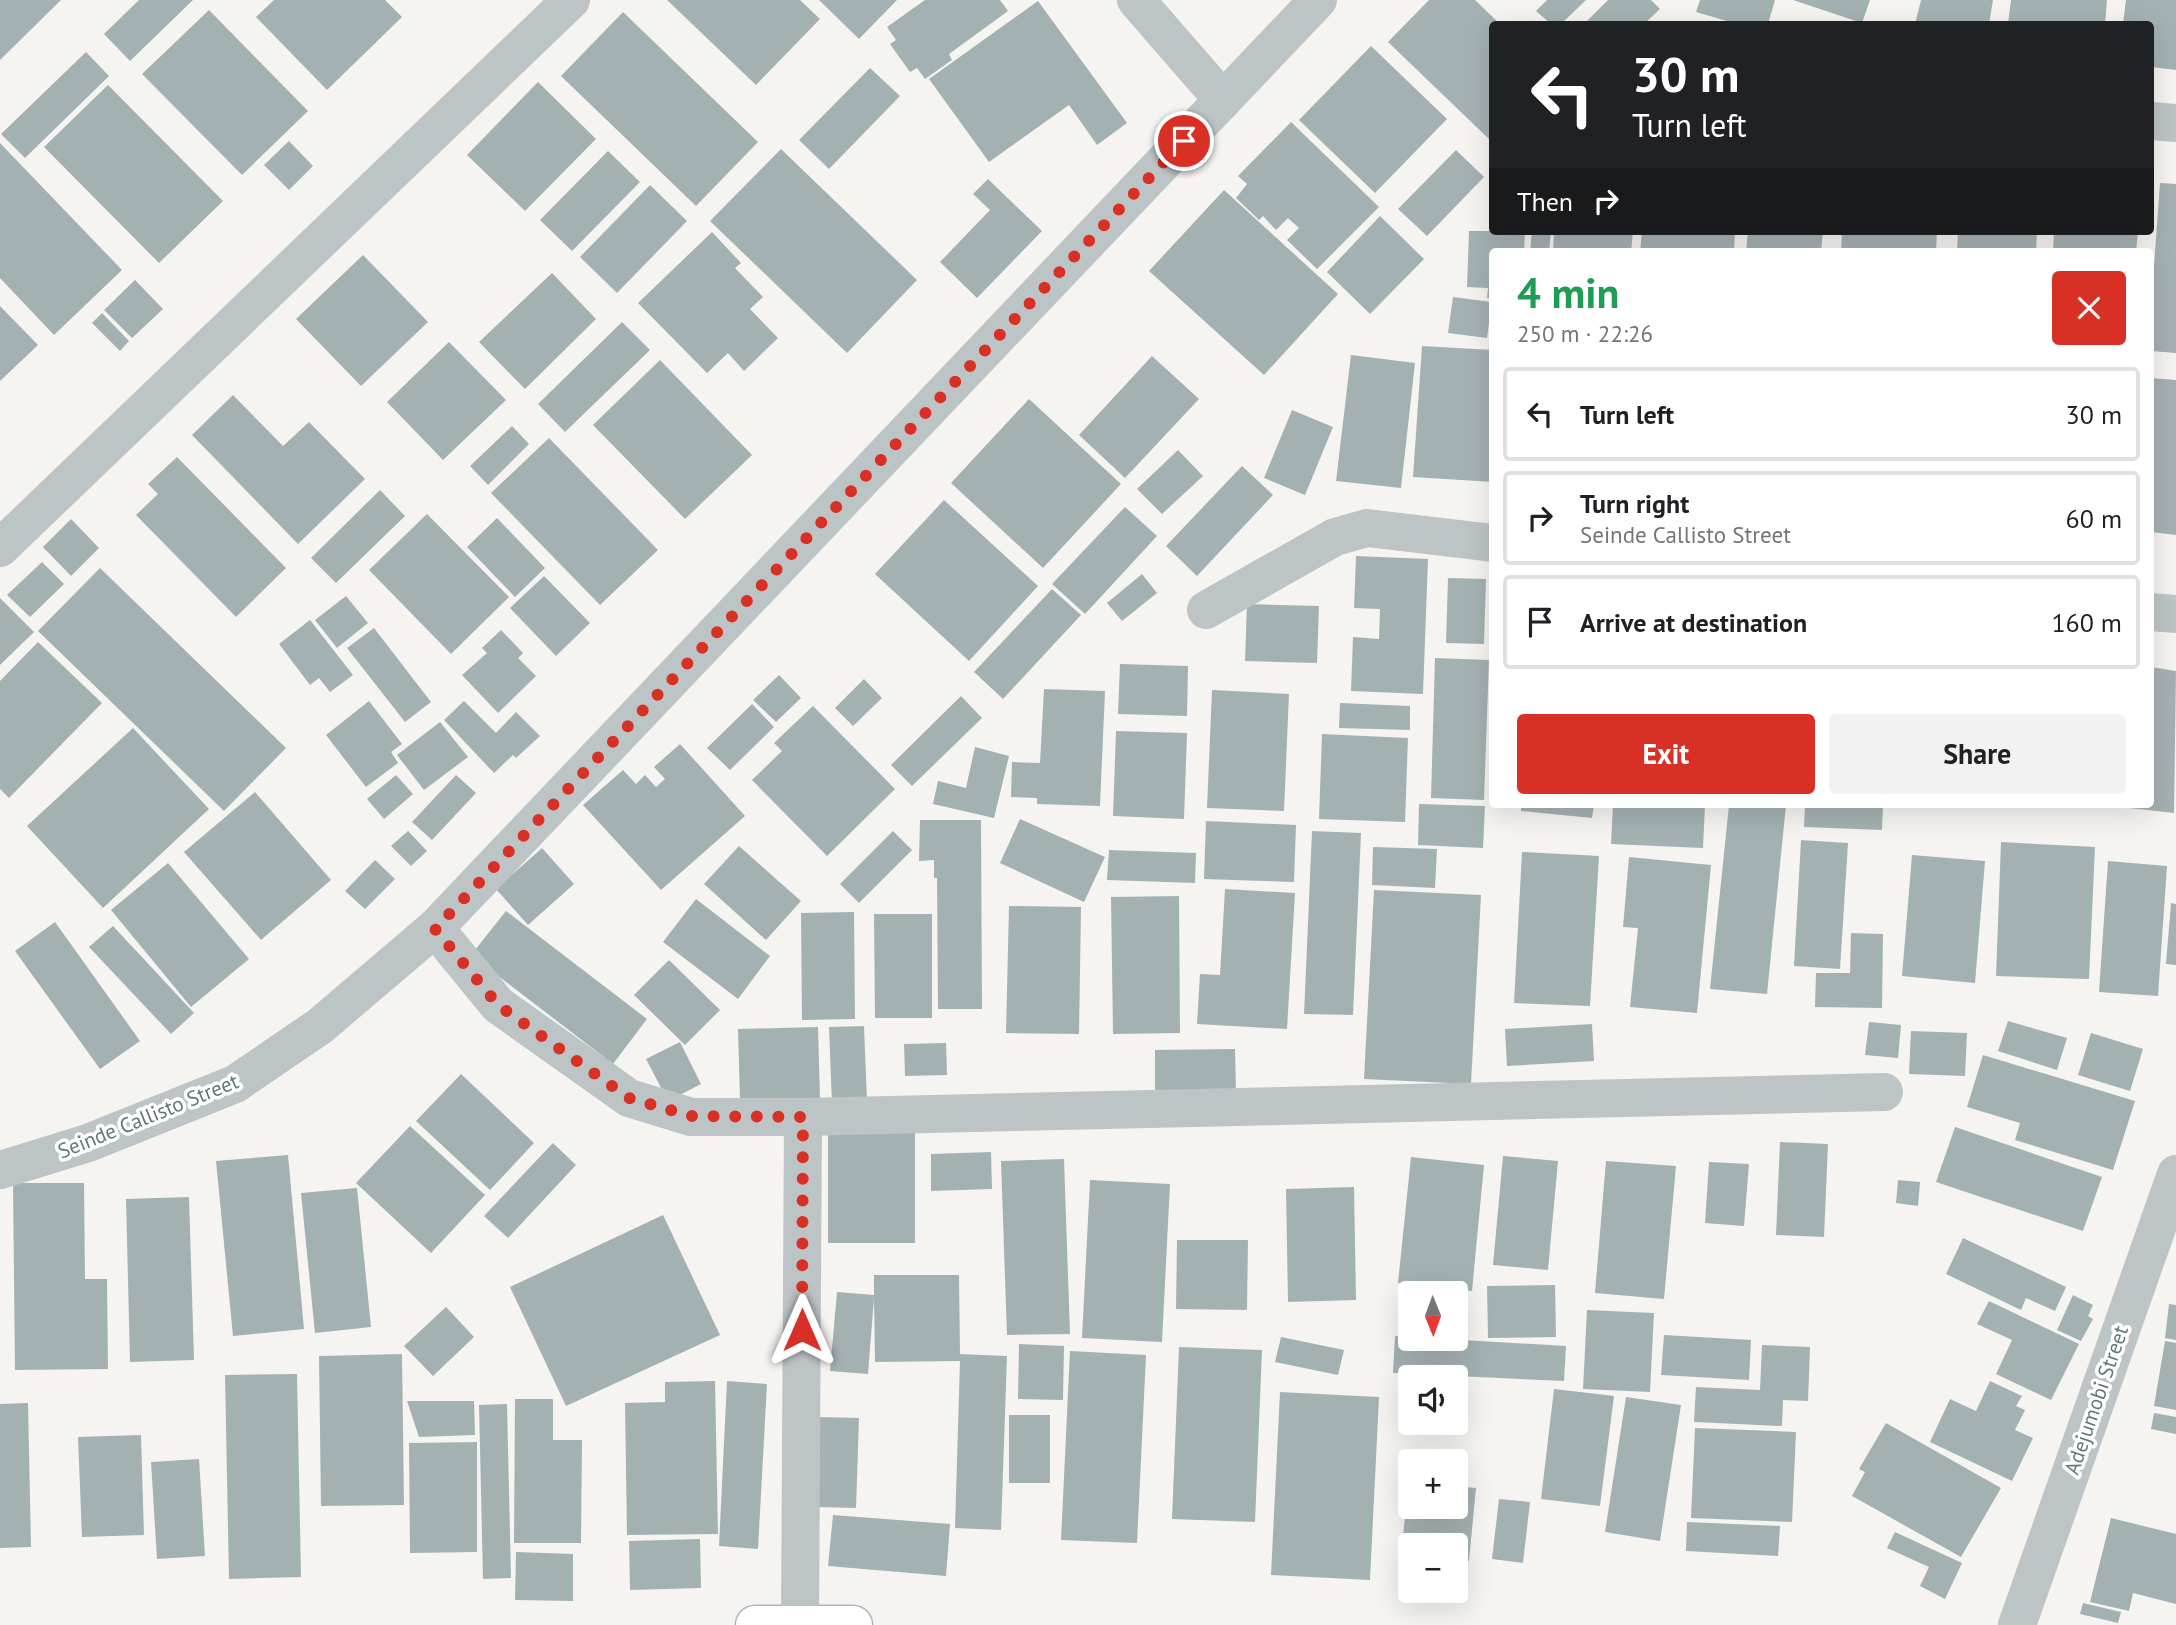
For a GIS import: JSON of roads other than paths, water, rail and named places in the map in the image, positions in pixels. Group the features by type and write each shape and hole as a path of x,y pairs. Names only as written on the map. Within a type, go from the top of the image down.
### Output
{"street":[{"path":"0,548 571,0"},
{"path":"1136,0 1223,100"},
{"name":"Seinde Callisto Street","path":"0,1170 88,1143 235,1084 320,1026 435,929 1318,0"},
{"path":"2154,121 2176,123"},
{"path":"1206,610 1335,537 1367,528 1489,543"},
{"path":"2154,612 2176,614"},
{"path":"435,929 498,1005 629,1098 691,1116 803,1117 1884,1092"},
{"path":"800,1623 803,1117"},
{"name":"Adejumobi Street","path":"2017,1625 2176,1174"},
{"path":"755,1625 853,1625"}]}
